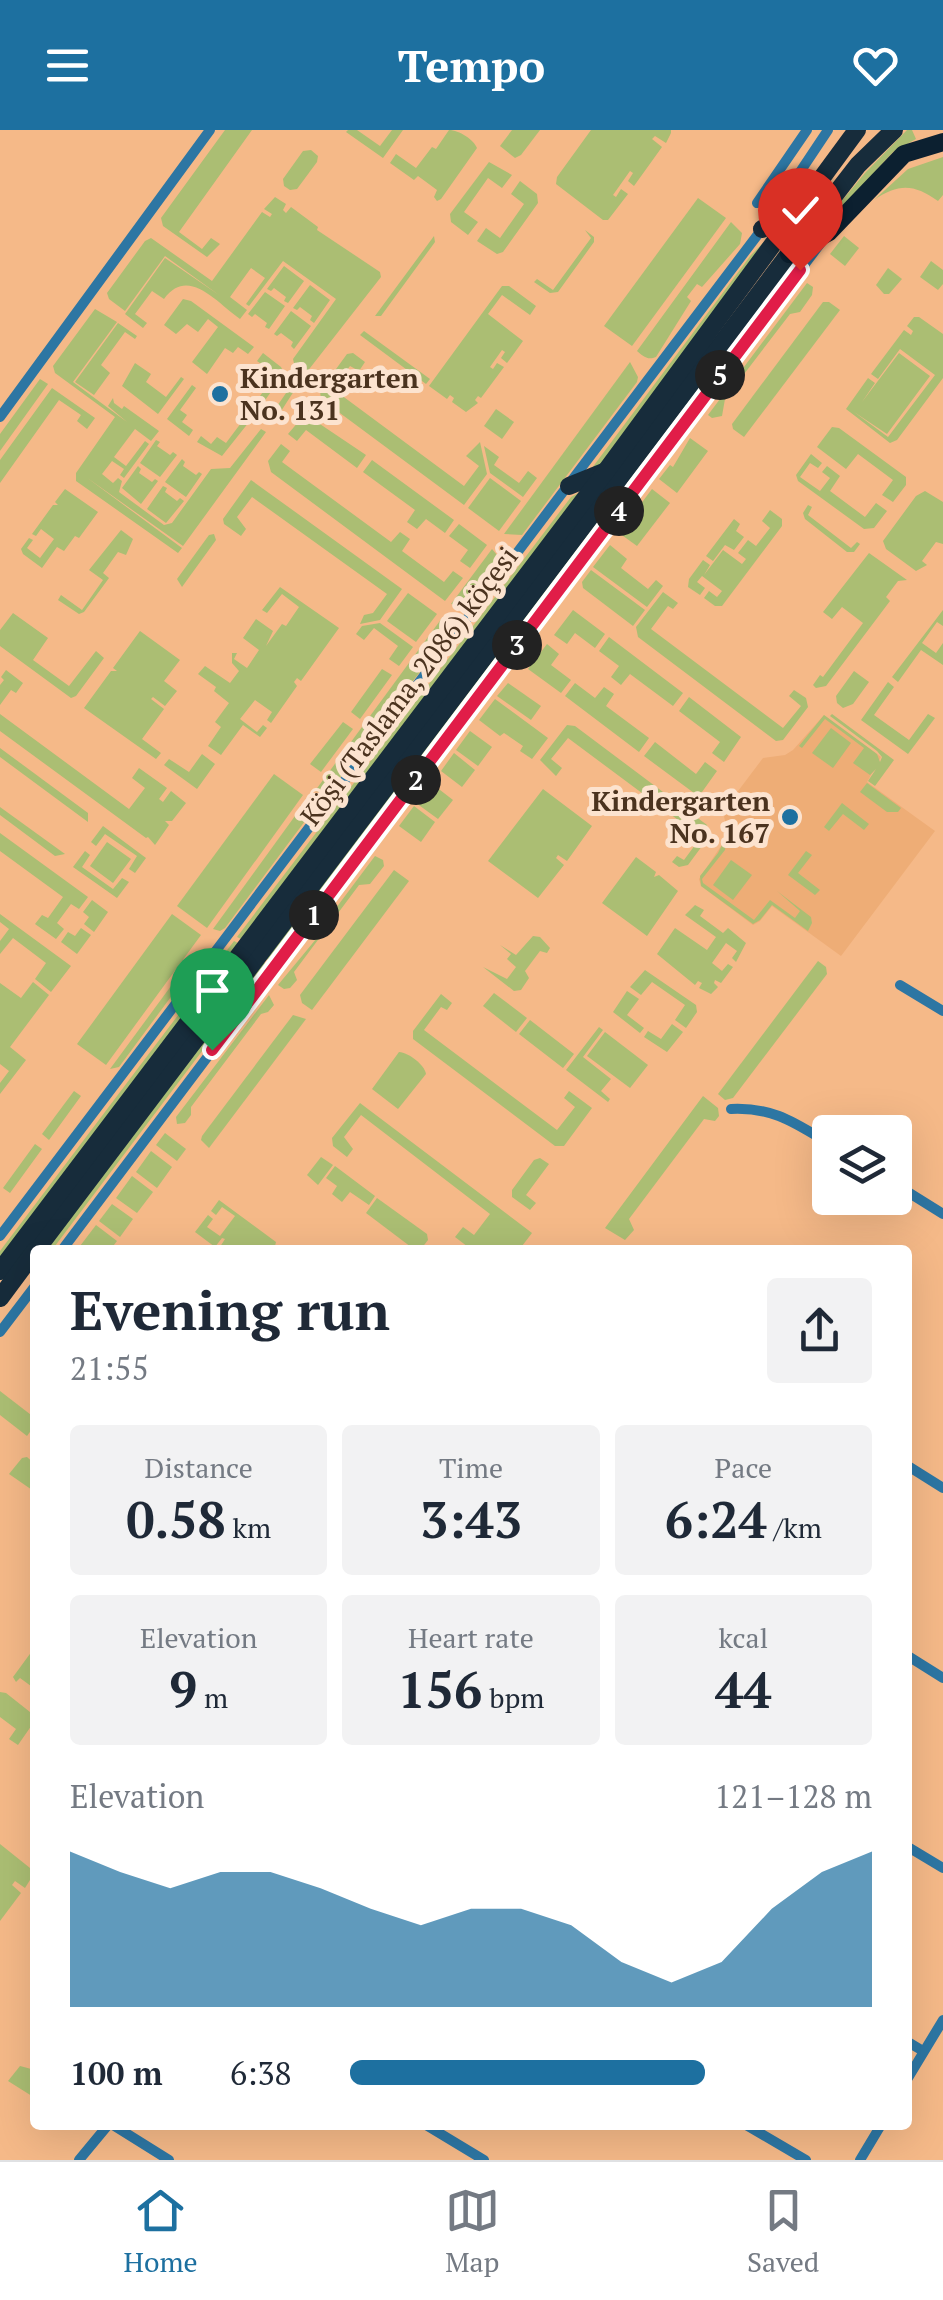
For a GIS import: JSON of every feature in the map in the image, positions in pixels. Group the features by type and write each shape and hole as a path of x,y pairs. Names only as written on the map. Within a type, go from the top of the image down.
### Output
{"highway":[{"path":"789,254 829,232 904,154 943,142"}],"main road":[{"name":"Köşi (Taslama, 2086) köçesi","path":"40,1245 612,474 857,130"},
{"name":"Köşi (Taslama, 2086) köçesi","path":"0,1271 612,474 858,165 894,130"},
{"path":"762,229 802,208"},
{"path":"569,486 612,474 613,519"},
{"name":"Köşi (Taslama, 2086) köçesi","path":"0,1298 30,1259"}],"street":[{"path":"0,417 210,130"},
{"path":"757,203 807,130"},
{"path":"0,1236 762,229 828,130"},
{"path":"66,1245 829,232"},
{"path":"900,984 943,1011"},
{"path":"731,1109 760,1108 812,1133"},
{"path":"912,1195 943,1214"},
{"path":"0,1332 30,1293"},
{"path":"912,1469 943,1488"},
{"path":"912,1659 943,1678"},
{"path":"912,1849 943,1868"},
{"path":"912,2071 943,2020"},
{"path":"912,2044 923,2051"},
{"path":"79,2160 106,2130"},
{"path":"118,2130 169,2160"},
{"path":"434,2130 484,2160"},
{"path":"755,2130 806,2160"},
{"path":"878,2130 863,2155 878,2160"}],"shaded area":[{"path":"824,715 881,757 867,782 935,831 841,956 772,906 753,925 701,886 699,879 723,843 727,831 723,811 763,758 793,750"}],"green space":[{"path":"225,130 252,130 179,232 202,249 211,238 220,244 207,257 163,226 161,218"},
{"path":"348,130 357,130 380,146 392,130 403,130 383,158"},
{"path":"449,130 466,136 477,148 437,201 437,190 390,163 396,154 416,168"},
{"path":"512,130 540,130 515,158 500,146"},
{"path":"591,130 671,130 666,143 655,136 652,139 662,147 634,186 628,181 633,173 630,171 613,195 616,197 621,189 628,194 608,220 556,184"},
{"path":"907,130 912,130 916,139 893,152 816,232 865,173"},
{"path":"311,150 318,156 317,162 297,189 290,190 283,179 303,151"},
{"path":"943,157 943,195 938,201 906,188 874,200 908,169"},
{"path":"489,162 512,175 502,188 488,178 464,212 478,222 468,235 451,222 450,214"},
{"path":"520,181 537,194 538,203 503,252 497,254 477,241 486,228 500,238 524,204 511,194"},
{"path":"275,197 286,204 286,213 291,207 317,230 380,272 381,277 303,377 276,419 271,415 297,377 293,359 336,299 283,261 249,306 246,304 265,278 251,268 230,297 247,310 240,319 202,290 183,286 164,299 152,291 135,314 147,323 143,328 125,314 165,258 219,295 165,256 125,311 107,293 151,238 212,281 262,212 270,217 272,214 264,209"},
{"path":"698,198 726,218 632,346 604,326"},
{"path":"731,222 742,233 740,244 702,287 697,284 687,297 691,301 656,357 643,356 637,351"},
{"path":"585,230 594,237 594,242 558,292 550,293 534,282 537,279 553,290 591,238"},
{"path":"772,234 600,465 592,468 751,255"},
{"path":"434,236 435,242 381,316 375,316"},
{"path":"844,236 859,248 845,266 830,254"},
{"path":"801,257 626,488 630,477 788,266"},
{"path":"931,261 943,270 943,284 938,290 920,277"},
{"path":"284,266 304,281 288,303 274,288 267,289"},
{"path":"888,268 902,279 889,294 884,294 876,285"},
{"path":"807,283 813,287 812,295 800,312 790,314 725,399 722,416 712,418 708,415"},
{"path":"310,285 330,300 314,323 310,320 312,316 300,307 293,308"},
{"path":"502,286 509,286 536,306 530,315 502,295 488,314 523,341 507,363 501,358 505,352 502,350 490,367 493,369 497,363 504,367 481,398 475,400 478,403 466,412 452,402 454,398 450,395 447,399 429,386"},
{"path":"265,292 285,306 269,329 255,314 248,314"},
{"path":"183,299 254,347 248,354 238,347 233,353 225,348 207,374 192,362 218,327 208,319 198,332 187,324 176,334 164,325"},
{"path":"823,302 840,310 744,437 732,424"},
{"path":"95,309 117,322 73,382 127,422 108,406 113,398 122,409 124,406 159,431 151,441 135,429 114,457 126,466 145,441 149,444 124,478 120,475 124,469 112,461 102,474 113,483 118,478 122,481 119,492 164,525 172,523 211,469 230,468 261,429 266,432 183,546 86,477 182,548 178,553 76,481 76,473 115,417 55,373 53,366"},
{"path":"291,311 311,326 294,349 293,342 281,333 274,334"},
{"path":"914,317 943,334 943,378 897,440 890,443 846,409 868,378 875,383 862,402 899,353 930,376 887,434 854,412 888,437 935,375 900,349 878,379 871,374 904,330 911,335 913,331 907,326"},
{"path":"118,323 137,336 135,339 125,332 101,365 110,373 94,395 75,382"},
{"path":"364,331 430,379 426,384 360,335"},
{"path":"263,353 284,373 259,409 254,405 271,380 263,374 267,368 257,361"},
{"path":"353,353 365,362 359,371 350,366 333,389 464,486 479,466 466,456 480,442 487,474 464,505 321,399 320,391 347,354"},
{"path":"630,362 637,382 522,535 504,534"},
{"path":"135,363 151,374 146,382 166,397 181,377 184,379 158,414 122,386"},
{"path":"40,379 48,384 0,451 0,434"},
{"path":"192,385 196,388 180,410 187,415 182,422 193,430 189,436 167,419"},
{"path":"52,388 95,418 87,429 77,421 81,415 59,400 0,483 0,460"},
{"path":"496,409 514,422 502,439 484,426"},
{"path":"305,414 366,455 357,468 306,430 297,441 288,434"},
{"path":"244,419 249,422 222,456 197,442 201,436 211,444 217,437 226,443"},
{"path":"832,427 839,428 906,477 906,485 893,502 882,495 893,480 858,454 846,469 817,447"},
{"path":"690,438 708,451 677,493 659,479 670,465 673,467"},
{"path":"156,440 160,442 157,446 177,455 160,477 140,463"},
{"path":"281,444 290,451 282,462 391,542 400,532 410,539 402,551 444,582 453,571 463,578 445,601 271,472 268,461"},
{"path":"484,446 499,457 494,465 519,483 528,471 537,478 523,497 490,473"},
{"path":"811,454 822,463 818,468 810,463 800,477 820,491 830,478 822,472 827,466 840,476 830,491 865,517 876,503 887,511 874,528 864,529 798,481 796,475"},
{"path":"182,459 183,466 196,475 202,474 186,497 165,482"},
{"path":"372,460 454,520 445,533 426,519 417,529 407,522 415,510 363,472"},
{"path":"138,466 139,473 152,482 158,481 141,504 122,488"},
{"path":"490,478 521,501 499,531 468,508"},
{"path":"251,480 402,589 380,620 360,624 364,615 373,613 387,594 252,497 237,517 246,529 241,536 224,524 223,519"},
{"path":"163,486 177,501 184,501 166,523 147,509"},
{"path":"65,489 98,512 79,538 75,536 64,551 57,547 42,568 21,549 29,538 33,540 27,548 40,558 54,539 41,529 36,536 32,534 53,505 58,505 55,502"},
{"path":"652,489 670,503 637,546 619,533"},
{"path":"925,491 943,502 943,544 936,542 922,561 927,565 916,571 886,549 883,541 916,496"},
{"path":"580,492 241,939 237,937 571,497"},
{"path":"808,505 812,507 808,515 851,548 857,542 860,544 854,552 847,552 805,519 803,513"},
{"path":"606,509 605,519 270,961 266,958"},
{"path":"770,510 782,519 782,526 722,606 704,598 709,591 717,597 722,591 702,576 697,582 705,588 700,595 688,587 689,579 703,560 710,565 704,575 723,550 742,564 746,559 738,553 748,540 756,546 770,528 762,521"},
{"path":"734,519 740,524 736,531 744,537 734,550 725,545 713,561 706,556"},
{"path":"459,524 487,545 470,568 460,561 468,550 449,536"},
{"path":"121,530 133,539 126,555 118,552 103,573 109,578 84,612 79,614 58,600 61,595 82,610 103,580 89,570"},
{"path":"214,534 216,540 182,587 177,579 209,535"},
{"path":"610,545 627,559 621,568 648,589 656,580 663,586 647,607 593,567"},
{"path":"492,549 499,567 468,607 451,604"},
{"path":"869,553 907,580 898,581 886,597 890,601 826,686 816,688 813,685 820,675 823,677 863,623 842,607 832,619 823,612"},
{"path":"591,570 645,610 633,626 583,588 582,582"},
{"path":"280,587 339,628 301,681 297,678 294,682 297,686 271,723 267,720 272,712 255,700 240,719 257,732 263,725 267,728 260,737 243,725 221,755 208,746 221,727 215,722 229,703 198,674 205,666 230,683 239,671 232,663 232,653 237,653 234,659 247,668 259,650 243,638 256,619 273,631 266,646 299,607 282,594 267,613 262,610"},
{"path":"663,592 678,603 673,609 668,606 651,629 783,728 801,706 789,696 794,690 806,698 808,707 783,740 776,741 638,637 636,627"},
{"path":"408,593 437,614 416,642 387,621"},
{"path":"573,610 605,634 595,648 575,633 567,644 554,635"},
{"path":"943,610 943,626 937,622 922,643 936,653 943,643 943,665 921,650 898,682 892,677"},
{"path":"13,613 48,638 33,660 69,686 96,651 104,658 76,696 71,698 0,646 0,630"},
{"path":"442,618 447,636 332,788 315,791"},
{"path":"380,623 413,647 399,666 389,659 398,646 374,628 364,640 356,634 362,626"},
{"path":"140,631 180,660 164,681 177,691 165,706 151,699 164,709 142,739 161,753 156,759 84,708 111,671 117,671 113,668"},
{"path":"609,637 683,693 673,706 630,674 621,685 611,677 619,666 599,651"},
{"path":"547,644 559,654 551,665 571,680 561,693 528,669"},
{"path":"382,669 392,675 360,719 351,712"},
{"path":"6,670 23,683 16,693 11,690 0,705 0,685 4,680 1,677"},
{"path":"854,671 869,682 853,704 843,708 836,696"},
{"path":"888,682 894,687 874,715 909,740 928,714 935,718 908,754 861,720"},
{"path":"508,683 541,706 531,720 497,696"},
{"path":"575,683 595,698 604,687 614,694 606,706 649,738 639,752 565,696"},
{"path":"689,697 741,737 724,762 712,753 720,742 679,711"},
{"path":"495,699 548,738 532,759 520,751 523,746 504,733 500,736 479,720"},
{"path":"0,714 129,809 145,788 132,778 139,768 167,788 159,799 163,802 171,791 186,803 172,821 165,821 169,825 155,845 0,731"},
{"path":"832,714 894,760 875,786 868,781 876,769 870,775 853,763 864,748 825,719 802,748 799,746 824,715 877,754 880,762 882,757 877,751"},
{"path":"343,722 353,729 321,772 310,764"},
{"path":"567,725 575,726 707,825 708,838 688,865 679,867 672,862 677,856 684,860 701,837 568,738 551,759 562,768 556,776 540,760"},
{"path":"831,728 851,743 833,768 812,753"},
{"path":"470,731 492,747 478,766 456,750"},
{"path":"655,742 696,774 705,762 717,771 702,792 694,793 644,756"},
{"path":"0,748 88,813 88,822 0,757"},
{"path":"454,753 475,770 462,787 441,771"},
{"path":"202,754 215,764 197,789 164,765 169,759 189,772"},
{"path":"274,774 303,795 207,928 177,906"},
{"path":"431,783 453,800 438,819 416,803"},
{"path":"867,783 901,808 898,812 887,812 860,792"},
{"path":"543,789 592,826 567,861 558,855 556,858 564,865 538,898 488,861"},
{"path":"308,798 311,813 225,928 213,929"},
{"path":"842,803 869,824 864,830 843,814 829,831 824,827"},
{"path":"414,806 435,822 421,842 399,826"},
{"path":"0,807 65,854 55,856 0,815"},
{"path":"103,826 146,858 135,873 129,869 137,856 105,834 96,846 91,842"},
{"path":"0,833 88,897 79,909 71,904 57,923 64,929 56,939 35,924 42,915 48,918 63,897 0,851"},
{"path":"727,835 725,850 702,879 703,883 754,920 770,900 795,918 800,911 777,891 811,917 808,931 772,905 753,924 701,886 700,876"},
{"path":"107,842 131,859 113,883 90,866"},
{"path":"85,851 90,855 82,867 113,889 122,878 129,882 117,898 73,867"},
{"path":"806,851 812,855 798,873 820,890 815,895 788,875"},
{"path":"375,856 383,860 384,866 370,884 359,885 294,972 297,980 290,988 278,985 326,927 324,924"},
{"path":"636,857 656,872 654,877 659,875 678,891 647,936 602,903"},
{"path":"731,860 752,875 733,900 713,885"},
{"path":"394,870 409,881 312,1010 302,1003 300,995"},
{"path":"92,900 108,912 94,932 84,924 89,917 83,912"},
{"path":"695,905 704,910 700,916 723,933 728,928 746,943 736,962 732,958 737,951 726,943 712,963 722,971 728,964 733,967 721,983 715,980 718,987 711,994 699,988 702,983 698,981 695,985 657,954 675,928 707,950 716,937 685,915"},
{"path":"0,914 71,966 51,992 35,979 46,963 13,938 0,954 0,941 9,929 0,922"},
{"path":"172,914 201,935 106,1065 77,1044"},
{"path":"81,928 91,935 77,954 61,942 68,932 75,936"},
{"path":"533,936 540,937 550,948 547,953 540,951 525,971 529,978 521,990 514,991 483,967 507,979 516,967 507,959 511,954 500,945 516,955"},
{"path":"234,941 238,943 0,1258 0,1251"},
{"path":"818,961 826,967 827,974 733,1098 725,1100 718,1094"},
{"path":"263,962 267,965 56,1245 49,1245"},
{"path":"645,970 696,1005 697,1012 686,1028 675,1020 685,1005 652,982 641,995 630,987"},
{"path":"33,982 49,995 10,1047 26,1060 0,1094 0,1083 9,1071 0,1064 0,983 21,998"},
{"path":"171,986 176,990 119,1067 110,1069"},
{"path":"627,991 639,999 627,1015 644,1028 640,1033 613,1012"},
{"path":"494,993 527,1018 516,1032 483,1006"},
{"path":"441,994 452,1003 447,1010 441,1007 424,1030 557,1130 575,1107 564,1098 569,1091 592,1108 564,1146 555,1146 413,1039 413,1031"},
{"path":"269,995 274,1005 261,1014 191,1107 185,1123 177,1124 176,1117"},
{"path":"293,1015 306,1019 209,1148 202,1136"},
{"path":"530,1020 574,1054 563,1068 519,1034"},
{"path":"672,1024 683,1032 667,1052 644,1037 648,1031 661,1039"},
{"path":"599,1027 603,1030 583,1057 611,1079 601,1091 610,1099 608,1102 566,1070"},
{"path":"605,1032 648,1065 630,1088 587,1056"},
{"path":"399,1052 416,1060 426,1074 398,1109 372,1089"},
{"path":"74,1091 81,1096 49,1140 42,1134"},
{"path":"703,1096 718,1108 719,1116 715,1121 704,1119 629,1219 634,1230 625,1240 605,1228"},
{"path":"360,1103 532,1233 523,1245 465,1245 455,1237 463,1227 474,1235 490,1214 361,1115 344,1137 353,1149 347,1157 333,1146 332,1138"},
{"path":"165,1133 186,1149 177,1161 156,1145"},
{"path":"35,1144 42,1149 10,1193 3,1188"},
{"path":"151,1151 172,1167 157,1188 136,1172"},
{"path":"321,1157 333,1165 318,1185 307,1175"},
{"path":"540,1158 549,1164 526,1195 536,1203 530,1210 512,1197 512,1190 534,1160"},
{"path":"335,1166 375,1196 369,1205 350,1192 342,1202 332,1194 337,1186 326,1178"},
{"path":"132,1176 153,1192 137,1213 116,1198"},
{"path":"377,1198 427,1234 428,1240 424,1245 408,1245 366,1213"},
{"path":"219,1200 275,1245 221,1245 225,1239 222,1238 212,1245 195,1232 208,1215 213,1219 207,1227 220,1236 235,1216 222,1207 216,1215 211,1211"},
{"path":"112,1204 133,1219 120,1237 99,1221"},
{"path":"96,1225 117,1241 114,1245 81,1245"},
{"path":"0,1391 30,1414 30,1432 27,1436 0,1415"},
{"path":"22,1458 30,1460 30,1489 9,1474"},
{"path":"30,1654 30,1685 20,1678 16,1682 13,1677"},
{"path":"0,1692 30,1712 30,1728 18,1745 9,1739 16,1729 0,1717"},
{"path":"0,1844 30,1868 30,1880 25,1888 15,1881 12,1885 21,1893 0,1921"},
{"path":"20,2066 30,2069 30,2095 8,2081"}],"place":[{"name":"Kindergarten No. 131","path":"220,394"},
{"name":"Kindergarten No. 167","path":"790,817"}],"route":[{"path":"212,1050 800,270"}]}
